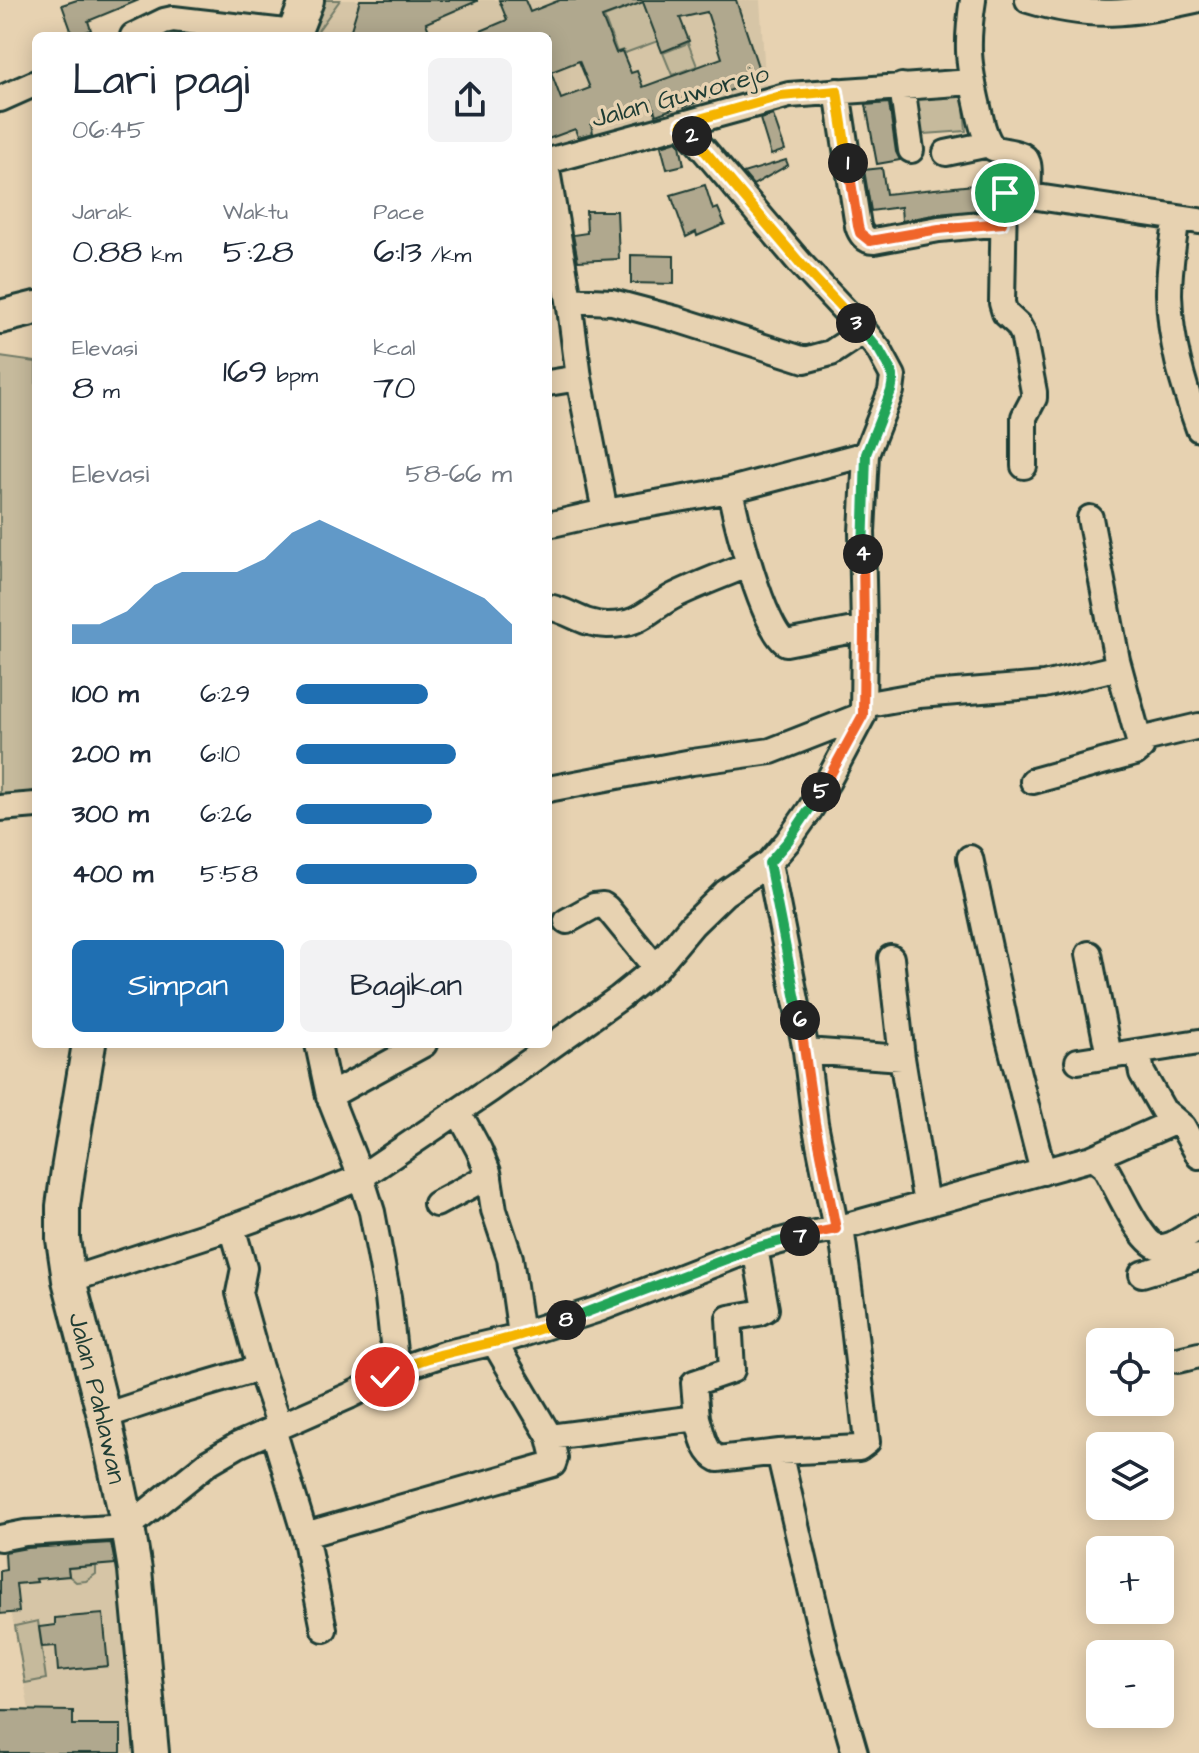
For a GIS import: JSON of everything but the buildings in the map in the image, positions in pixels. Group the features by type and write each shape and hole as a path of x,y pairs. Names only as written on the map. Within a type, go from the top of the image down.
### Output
{"main road":[{"path":"294,32 307,0"},
{"path":"0,317 32,309"},
{"name":"Jalan Pahlawan","path":"88,1048 63,1206 63,1239 69,1280 104,1416 128,1527 135,1570 152,1753"}],"street":[{"path":"973,0 967,39 972,82 983,127 989,144 995,149 1025,157 1029,165 1030,194 1188,219 1170,267 1171,318 1180,375 1199,429"},
{"path":"1028,0 1072,11 1111,14 1195,0"},
{"path":"138,32 165,10 178,19 278,32"},
{"name":"Jalan Guworejo","path":"552,160 781,96 972,82"},
{"path":"0,99 32,85"},
{"path":"902,86 911,150"},
{"path":"837,91 858,226 860,233 868,240 1002,223"},
{"path":"552,1045 656,968 692,925 725,893 769,863 788,841 828,781 863,710 862,532 866,454 891,391 891,371 864,331 800,263 682,124"},
{"path":"946,153 989,144"},
{"path":"1024,466 1024,417 1034,392 1023,334 1002,307 1002,223 1005,193 1008,190 1028,189"},
{"path":"552,200 579,378 605,512"},
{"path":"569,300 612,302 805,360 831,353 864,331"},
{"path":"552,382 579,378"},
{"path":"552,524 730,490 866,454"},
{"path":"730,490 749,564 773,628 783,642 864,628"},
{"path":"1033,781 1135,753 1141,748 1119,667 1090,518"},
{"path":"552,608 590,623 632,623 670,598 749,564"},
{"path":"552,788 692,762 771,751 863,710 919,695 1044,685 1119,667"},
{"path":"1140,740 1199,726"},
{"path":"0,808 32,805"},
{"path":"970,858 1006,1027 1043,1172"},
{"path":"755,1248 766,1309 729,1318 733,1369 730,1373 694,1383 697,1418 707,1450 718,1459 859,1448 867,1442 852,1309 769,863"},
{"path":"567,921 594,906 603,905 656,968"},
{"path":"1089,954 1109,1056"},
{"path":"891,958 902,1058 926,1204"},
{"path":"1078,1061 1199,1042"},
{"path":"319,1048 329,1096 372,1212 388,1297 396,1370"},
{"path":"329,1096 417,1048"},
{"path":"69,1280 232,1227 361,1177 548,1048"},
{"path":"806,1051 902,1058"},
{"path":"1138,1052 1142,1073 1163,1110 1183,1127 1199,1156"},
{"path":"458,1111 489,1176 494,1210 510,1258 521,1335"},
{"path":"0,1538 25,1533 128,1527 209,1462 238,1445 349,1396 396,1370 443,1354 521,1335 599,1309 755,1248 1092,1158 1176,1121"},
{"path":"1092,1158 1104,1166 1141,1232 1153,1245 1160,1248 1170,1245 1199,1228"},
{"path":"436,1204 489,1176"},
{"path":"232,1227 244,1268 239,1293 305,1535 324,1629"},
{"path":"1142,1274 1199,1257"},
{"path":"305,1535 553,1464 555,1458 550,1437 494,1342"},
{"path":"104,1416 260,1368"},
{"path":"550,1437 697,1418"},
{"path":"779,1452 825,1649 855,1753"}],"shaded area":[{"path":"324,0 760,0 766,91 552,151 552,32 311,32"},
{"path":"324,0 340,0 317,32 311,32"},
{"path":"643,2 658,41 625,53 623,50 617,52 604,17"},
{"path":"688,43 697,66 672,75 663,53"},
{"path":"963,95 966,131 911,135 907,99"},
{"path":"0,357 32,361 32,797 0,801"},
{"path":"114,1534 131,1706 132,1753 0,1753 29,1710 10,1613 2,1550 25,1542"},
{"path":"96,1566 96,1574 86,1581 76,1582 69,1576 68,1568"},
{"path":"38,1621 46,1679 25,1683 15,1626"}],"route":[{"path":"385,1377 396,1370 443,1354 507,1339 599,1309 755,1248 836,1229 815,1123 806,1051 769,863 809,811 863,715 862,532 866,454 891,391 893,376 864,331 800,263 682,124 781,96 837,91 858,226 860,233 870,241 939,229 1002,223 1005,193"}]}
